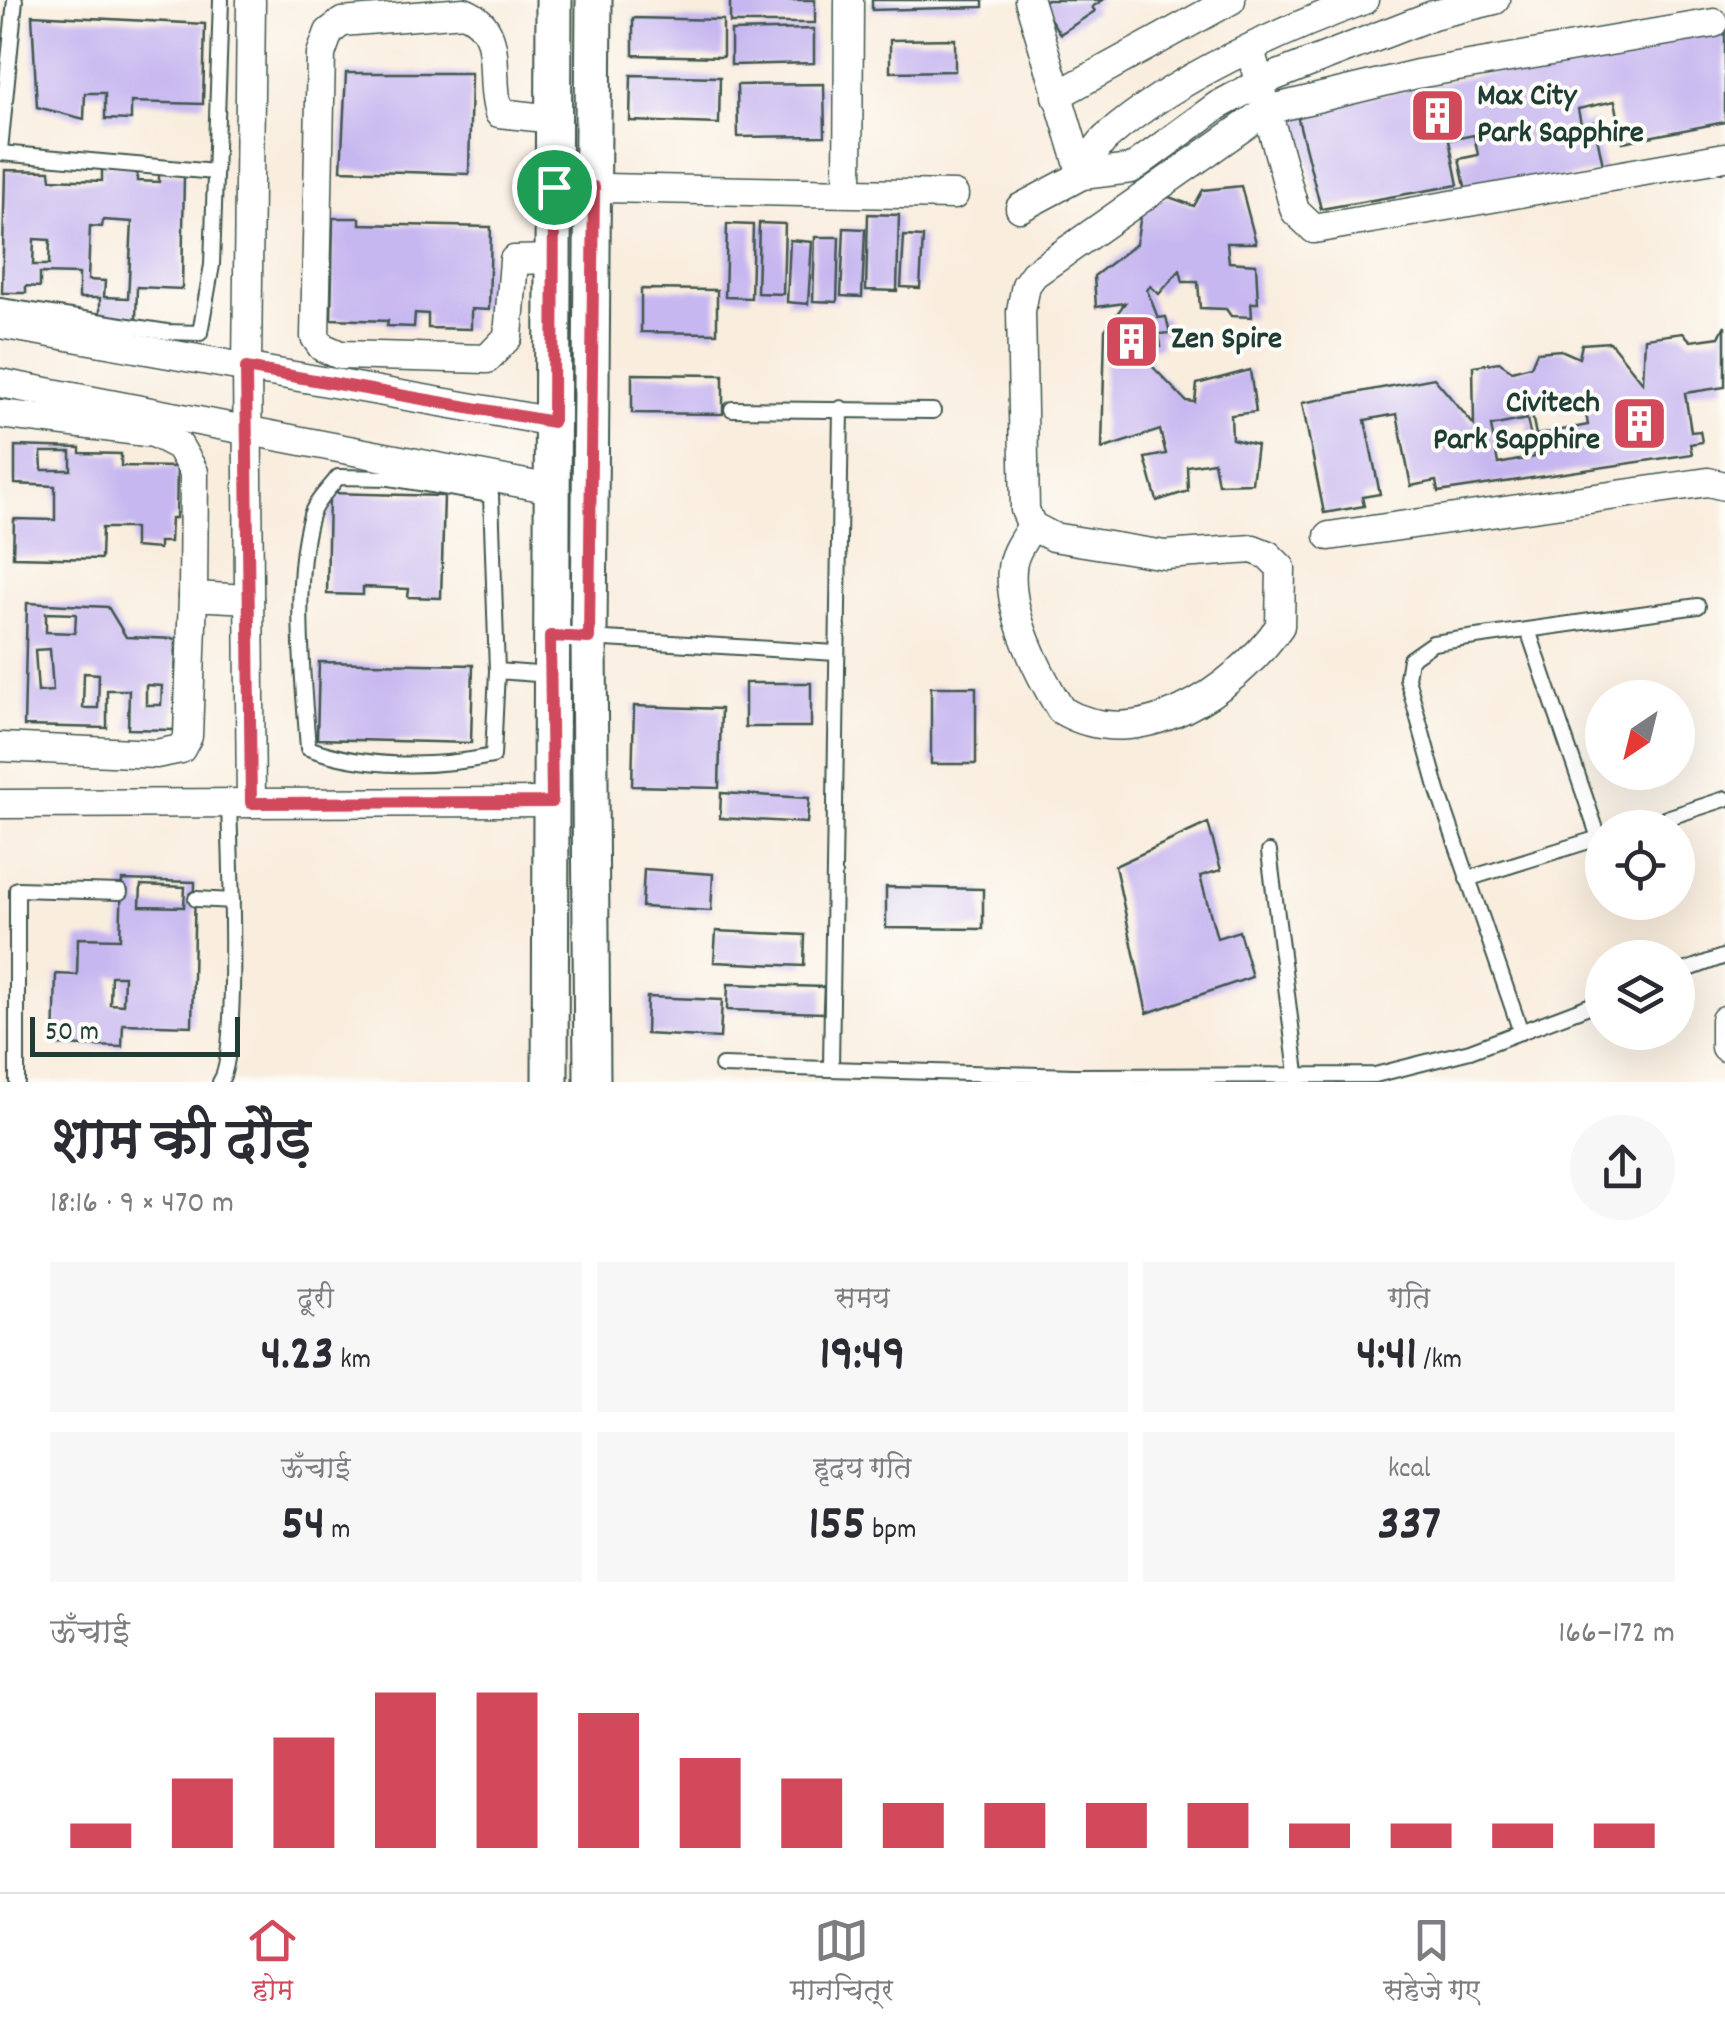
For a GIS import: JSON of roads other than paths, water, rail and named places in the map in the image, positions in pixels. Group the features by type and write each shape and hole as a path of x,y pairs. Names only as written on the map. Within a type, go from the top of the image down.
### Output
{"street":[{"path":"240,803 249,599 246,368 251,0"},
{"path":"550,1082 554,0"},
{"path":"592,1082 589,638 594,0"},
{"path":"848,192 849,0"},
{"path":"1029,0 1082,175"},
{"path":"1056,96 1230,0"},
{"path":"1082,175 1104,138 1205,71 1364,0"},
{"path":"1032,526 1012,568 1021,622 1061,710 1084,724 1126,726 1203,700 1242,667 1280,626 1281,568 1268,554 1253,549 1165,555 1053,537 1032,526 1025,510 1021,311 1026,285 1061,252 1263,96 1433,14 1495,0"},
{"path":"554,119 499,113 488,30 478,18 464,12 342,22 329,32 321,54 315,337 322,347 340,355 487,359 508,337 514,260 554,259"},
{"path":"1020,208 1082,175 1130,169 1217,106 1714,23"},
{"path":"1250,49 1295,210 1314,228 1725,157"},
{"path":"554,187 954,195"},
{"path":"0,324 553,422"},
{"path":"0,383 552,488"},
{"path":"0,414 154,432 179,446 194,472 188,736 181,749 156,754 0,747"},
{"path":"1330,536 1708,482 1725,486"},
{"path":"193,596 249,599"},
{"path":"550,636 589,638"},
{"path":"0,804 552,802"},
{"path":"1725,1020 1725,1047"}],"lane":[{"path":"14,0 0,151 215,172"},
{"path":"0,306 168,332 200,332 212,265 221,0"},
{"path":"831,1067 840,408"},
{"path":"732,410 934,411"},
{"path":"338,477 390,478 491,496 496,671 493,756 448,765 342,760 308,748 302,622 306,556 311,512 338,477"},
{"path":"1521,1032 1467,879 1414,706 1407,678 1410,659 1433,643 1698,606"},
{"path":"1528,630 1591,810"},
{"path":"589,638 836,653"},
{"path":"496,671 551,675"},
{"path":"1691,810 1725,799"},
{"path":"220,1082 226,1074 240,803"},
{"path":"1467,879 1585,842"},
{"path":"1269,852 1298,1078"},
{"path":"17,1082 17,888 120,892"},
{"path":"196,898 232,902"},
{"path":"1695,967 1725,956"},
{"path":"722,1066 831,1067 1074,1079 1375,1075 1406,1070 1585,1008"}],"place":[{"name":"Max City Park Sapphire","path":"1438,116"},
{"name":"Zen Spire","path":"1132,341"},
{"name":"Civitech Park Sapphire","path":"1639,423"}]}
